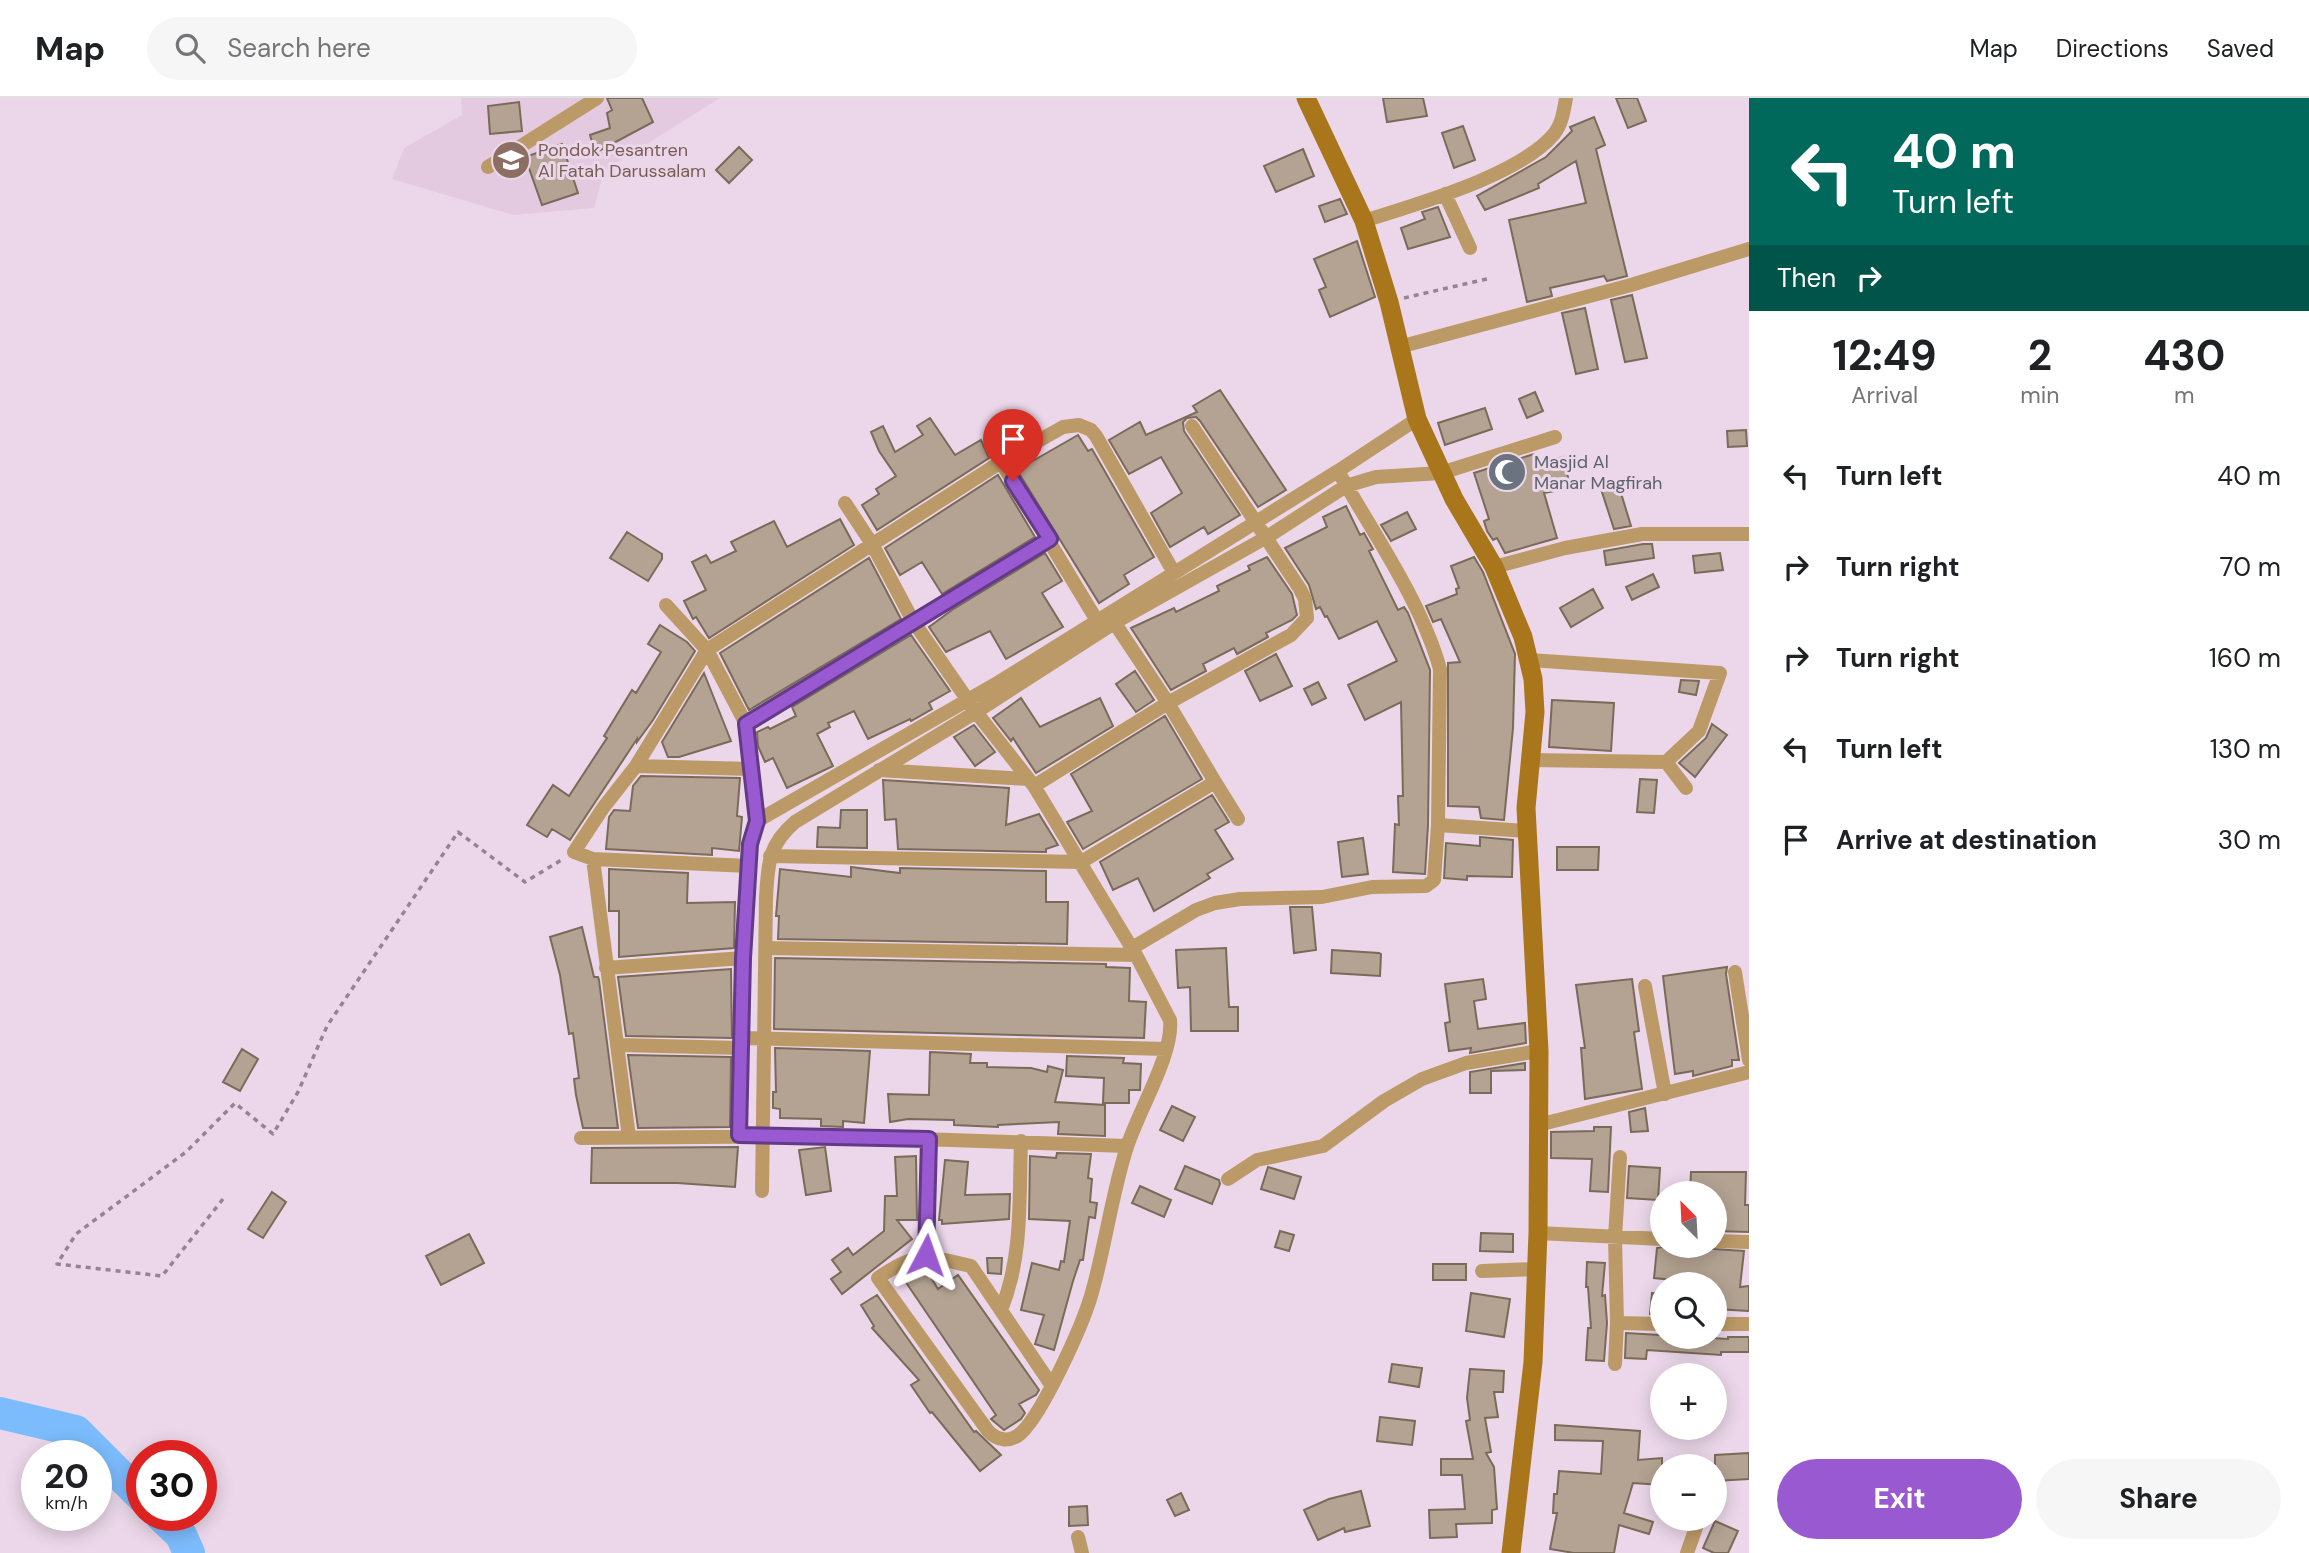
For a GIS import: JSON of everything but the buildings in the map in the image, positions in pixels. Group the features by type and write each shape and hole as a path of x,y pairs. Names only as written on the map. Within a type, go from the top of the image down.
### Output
{"street":[{"path":"488,167 597,98"},
{"path":"1306,98 1364,221 1389,302 1416,418 1441,473 1494,567 1530,660 1535,712 1527,831 1539,1051 1538,1233 1533,1362 1511,1553"},
{"path":"1364,221 1445,194 1526,157 1553,135 1560,125 1566,98"},
{"path":"1445,194 1470,248"},
{"path":"1399,347 1631,285 1749,249"},
{"path":"762,1191 761,1136 770,856 781,834 795,822 976,712 1173,571 1338,471 1416,418"},
{"path":"749,866 593,859 574,852 603,807 636,766 707,650 1001,462 1063,427 1079,425 1091,430 1173,571"},
{"path":"879,770 1031,782 1292,635 1307,618 1305,599 1192,426"},
{"path":"757,821 1106,618 1267,537 1346,486 1376,477 1441,473 1555,437"},
{"path":"1001,462 1050,539 1168,703 1238,819"},
{"path":"766,948 1134,952 1196,910 1214,903 1240,899 1322,897 1372,887 1426,886 1434,880 1438,825 1440,669 1435,651 1405,589 1338,471"},
{"path":"845,503 872,544 913,621 976,712 1031,782 1134,952 1170,1020 1171,1031 1166,1049 1127,1146 1090,1299 1052,1386 1021,1433 1003,1440 997,1439 988,1431 878,1278 903,1261 926,1255 971,1266 1052,1386"},
{"path":"1494,567 1565,548 1642,534 1749,534"},
{"path":"746,724 1050,539"},
{"path":"666,605 707,650 746,724 757,821 752,831 743,958 739,1135"},
{"path":"1530,660 1720,673 1699,731 1665,762 1530,760"},
{"path":"1665,762 1686,788"},
{"path":"636,766 752,769"},
{"path":"770,856 1081,862 1215,782"},
{"path":"1438,825 1527,831"},
{"path":"593,859 629,1137"},
{"path":"606,968 743,958"},
{"path":"1735,972 1749,1060"},
{"path":"1645,986 1665,1094"},
{"path":"619,1045 743,1043 765,1039 1166,1049"},
{"path":"1228,1179 1257,1160 1323,1146 1384,1101 1422,1079 1466,1063 1539,1051"},
{"path":"1538,1125 1749,1072"},
{"path":"581,1138 739,1135 1127,1146"},
{"path":"926,1255 929,1139"},
{"path":"1001,1310 1008,1294 1017,1250 1021,1141"},
{"path":"1615,1364 1615,1237 1620,1157"},
{"path":"1538,1233 1650,1238"},
{"path":"1727,1241 1749,1242"},
{"path":"1482,1271 1536,1269"},
{"path":"1617,1323 1650,1324"},
{"path":"1727,1324 1749,1324"},
{"path":"1687,1553 1695,1531"},
{"path":"1078,1536 1082,1553"}],"path":[{"path":"1389,302 1491,278"},
{"path":"223,1199 162,1276 57,1264 76,1234 186,1152 235,1103 273,1134 298,1092 327,1026 458,832 525,882 574,852"}],"shaded area":[{"name":"Pondok Pesantren Al Fatah Darussalam","path":"461,98 720,98 604,171 594,208 513,215 392,179 404,148 462,115"}],"waterway":[{"path":"0,1413 76,1431 126,1481"},
{"path":"177,1531 189,1553"}],"place":[{"name":"Pondok Pesantren Al Fatah Darussalam","path":"511,160"},
{"name":"Masjid Al Manar Magfirah","path":"1507,472"}],"route":[{"path":"926,1255 929,1139 739,1135 743,958 750,844 757,821 746,724 1050,539 1013,481"}]}
